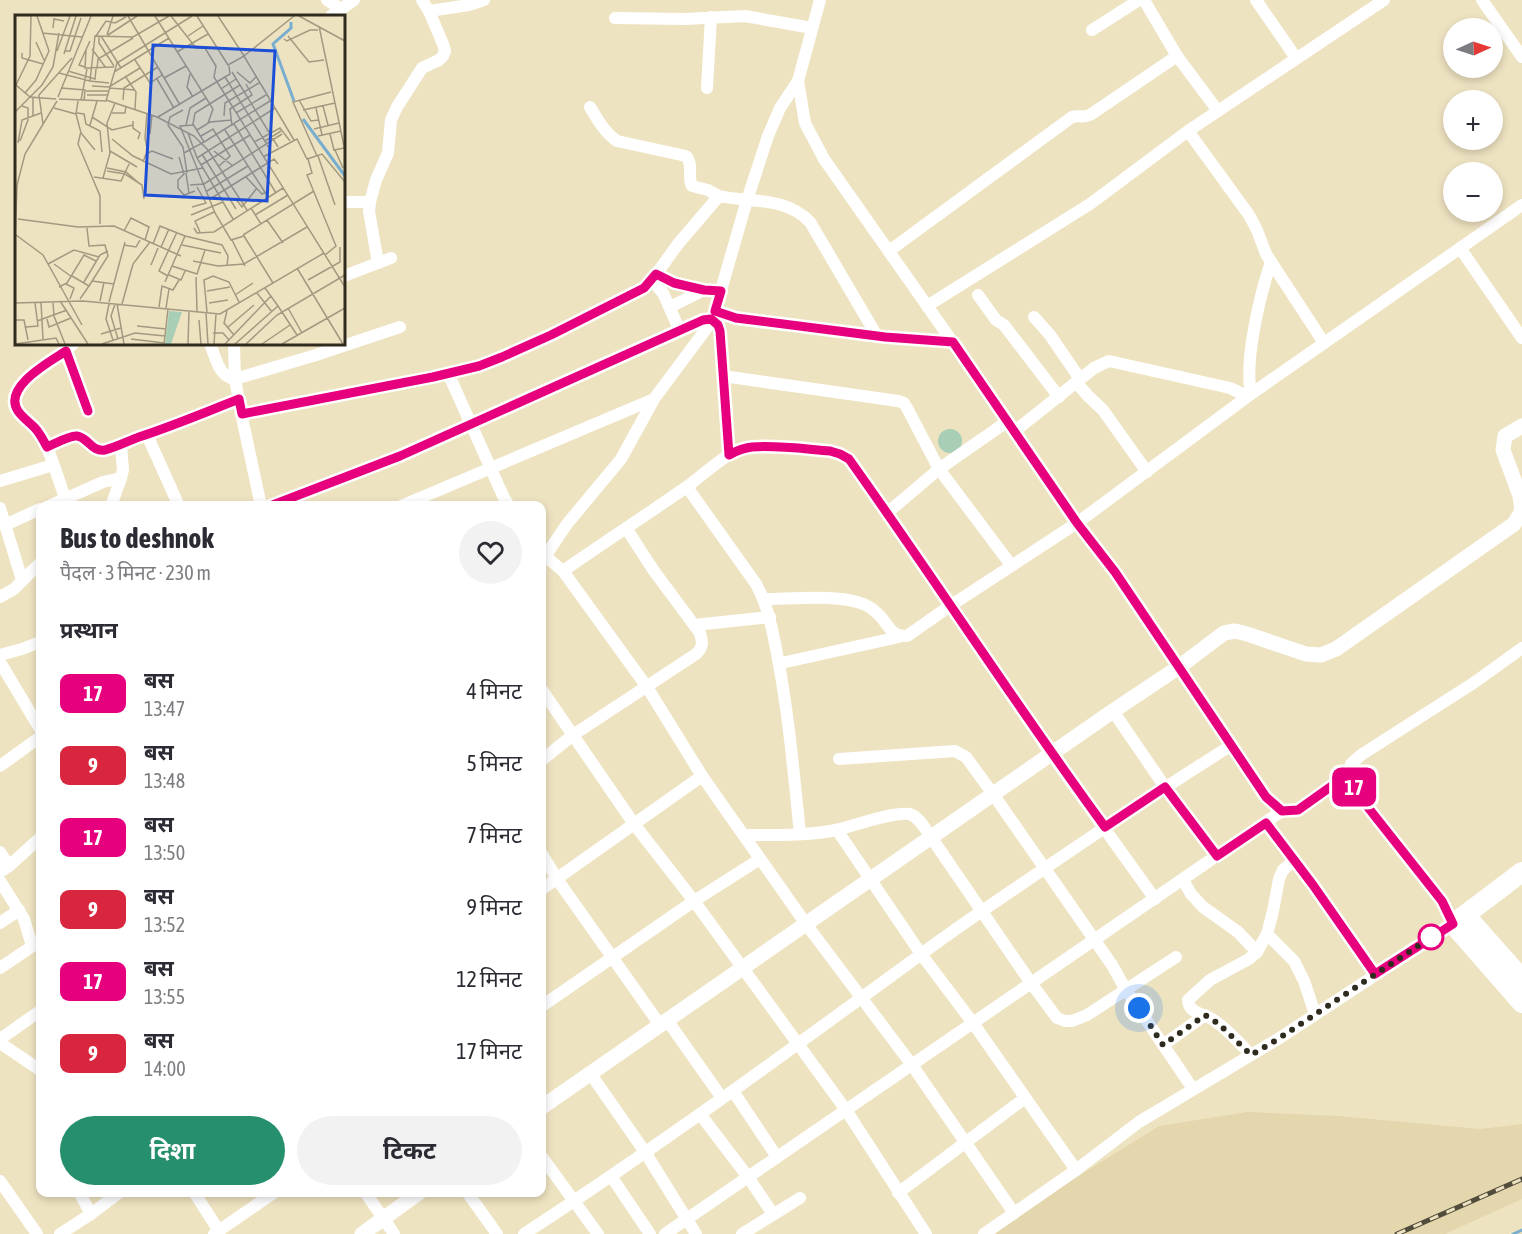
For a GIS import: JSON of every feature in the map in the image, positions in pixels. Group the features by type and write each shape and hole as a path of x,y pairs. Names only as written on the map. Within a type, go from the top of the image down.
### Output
{"main road":[{"path":"1522,872 1459,919 1510,974 1522,1002"}],"street":[{"path":"327,0 336,13 354,0"},
{"path":"378,263 369,217 369,202 388,153 392,120 397,107 422,68 439,60 445,51 426,5 469,5 484,0"},
{"path":"546,552 621,459 654,399 706,329 713,315 773,122 798,81 820,0"},
{"path":"1092,30 1139,0"},
{"path":"1144,0 1178,56 1218,111"},
{"path":"1256,0 1296,58"},
{"path":"927,306 1090,204 1188,131 1384,0"},
{"path":"1482,0 1522,57"},
{"path":"615,18 684,19 745,16 812,28"},
{"path":"707,88 711,17"},
{"path":"889,251 1072,117 1090,115 1178,56"},
{"path":"798,81 805,123 824,159 1012,426 1077,523 1115,572 1266,797 1282,811"},
{"path":"590,107 602,128 617,141 689,158 692,186 708,190 719,196 773,202 794,208 803,214 810,222 877,336"},
{"path":"1188,131 1249,215 1266,254 1324,343"},
{"path":"242,414 479,366 512,353 644,288 719,196"},
{"path":"345,201 369,202"},
{"path":"786,662 907,636 1077,523 1249,395 1522,205"},
{"path":"1460,248 1522,338"},
{"path":"345,276 391,258"},
{"path":"1249,395 1248,375 1256,325 1271,262"},
{"path":"654,278 704,290 721,291"},
{"path":"654,278 680,330"},
{"path":"670,307 704,290"},
{"path":"978,295 1059,397"},
{"path":"283,501 400,456 713,315 877,336 953,342"},
{"path":"713,315 720,331 729,455"},
{"path":"1034,316 1050,335 1088,396 1103,410 1147,472"},
{"path":"345,345 400,327"},
{"path":"210,345 223,375 235,379 344,345"},
{"path":"234,345 235,379 260,501"},
{"path":"65,498 47,447 39,433 17,410 16,397 20,386 30,375 69,347 88,411"},
{"path":"887,513 939,469 1059,397 1094,368 1109,361 1230,388 1249,395"},
{"path":"448,373 506,501"},
{"path":"723,375 898,401 904,404 939,469 1011,565"},
{"path":"47,447 77,436 91,447 102,450 121,445 239,399"},
{"path":"414,501 654,399"},
{"path":"546,1104 1179,667 1224,633 1235,631 1306,654 1322,655 1336,650 1514,524 1522,510 1520,496 1503,450 1505,436 1522,426"},
{"path":"147,435 177,501"},
{"path":"113,501 122,478 121,445"},
{"path":"563,571 738,450 757,447 830,451 840,454 849,459 1051,754 1155,898"},
{"path":"0,481 53,465"},
{"path":"59,501 103,482 122,478"},
{"path":"687,487 756,584 770,617 786,699 800,834"},
{"path":"0,508 22,580"},
{"path":"5,525 36,511"},
{"path":"546,757 573,735 696,654 701,648 703,642 700,633 654,571 626,528"},
{"path":"546,558 563,571 647,687 702,776 806,924 912,1065 1014,1213"},
{"path":"0,597 14,589 36,567"},
{"path":"764,599 852,600 867,605 879,614 891,631 899,637"},
{"path":"694,625 770,617"},
{"path":"0,655 36,644"},
{"path":"984,1234 1076,1170 1139,1122 1251,1055 1459,919 1442,901 1359,796 1350,773 1351,764 1361,755 1475,682 1522,648"},
{"path":"2,670 36,723"},
{"path":"546,696 634,824 694,901 846,1110 926,1234"},
{"path":"1113,711 1165,787 1217,856"},
{"path":"0,766 36,740"},
{"path":"524,1234 574,1202 733,1091 982,911 1165,787 1232,745"},
{"path":"839,759 955,751 966,757 1112,965 1126,990 1193,1089"},
{"path":"665,1234 1282,811 1298,810 1350,773"},
{"path":"546,886 702,776"},
{"path":"744,835 800,834 837,830 905,814 912,815 931,837 1031,983 1057,1018 1065,1021 1072,1021 1087,1015 1176,957"},
{"path":"1266,823 1375,974"},
{"path":"837,830 921,954 973,1023 1076,1170"},
{"path":"0,852 4,869 36,841"},
{"path":"546,1002 760,858"},
{"path":"1251,1055 1219,1024 1191,1009 1188,1000 1210,980 1249,959 1257,952 1267,934 1279,879 1283,870 1294,860"},
{"path":"546,861 612,956 722,1098"},
{"path":"1183,880 1191,894 1203,907 1238,932 1257,952"},
{"path":"0,881 19,910 36,944 0,968"},
{"path":"0,923 19,910"},
{"path":"1267,934 1294,961 1304,981 1315,1014"},
{"path":"36,1014 0,1041 36,1067"},
{"path":"1163,1045 1205,1015"},
{"path":"590,1073 645,1152 696,1234"},
{"path":"733,1091 777,1157"},
{"path":"898,1193 1025,1098"},
{"path":"700,1114 773,1214"},
{"path":"546,1163 598,1234"},
{"path":"611,1176 650,1234"},
{"path":"0,1181 37,1234"},
{"path":"82,1197 91,1214"},
{"path":"60,1234 113,1197"},
{"path":"197,1197 217,1232 268,1197"},
{"path":"368,1197 394,1234"},
{"path":"362,1234 413,1197"},
{"path":"471,1197 497,1234"},
{"path":"742,1234 800,1198"}],"shaded area":[{"path":"1247,1112 1338,1116 1480,1129 1522,1124 1522,1199 1445,1234 992,1234 1061,1187 1159,1126"}],"green space":[{"path":"950,429 958,433 962,441 958,449 950,453 942,449 938,441 942,433"}],"waterway":[{"path":"1513,1234 1522,1230"}],"railway":[{"path":"1397,1234 1522,1179"}],"bus line":[{"name":"17","path":"88,411 66,351 30,375 20,386 16,397 17,410 39,433 47,447 77,436 91,447 102,450 171,427 239,399 242,414 479,366 551,335 644,288 656,274 674,283 704,290 721,291 715,311 736,318 885,337 953,342 1077,523 1115,572 1266,797 1282,811 1298,810 1350,773 1359,796 1442,901 1453,924 1375,974 1313,885 1266,823 1217,856 1165,787 1105,827 1051,754 849,459 830,451 764,447 750,447 729,455 720,331 718,325 711,319 703,320 400,456 281,501"}],"route":[{"path":"1139,1008 1163,1045 1205,1015 1219,1024 1251,1055 1439,932 1431,937"}]}
